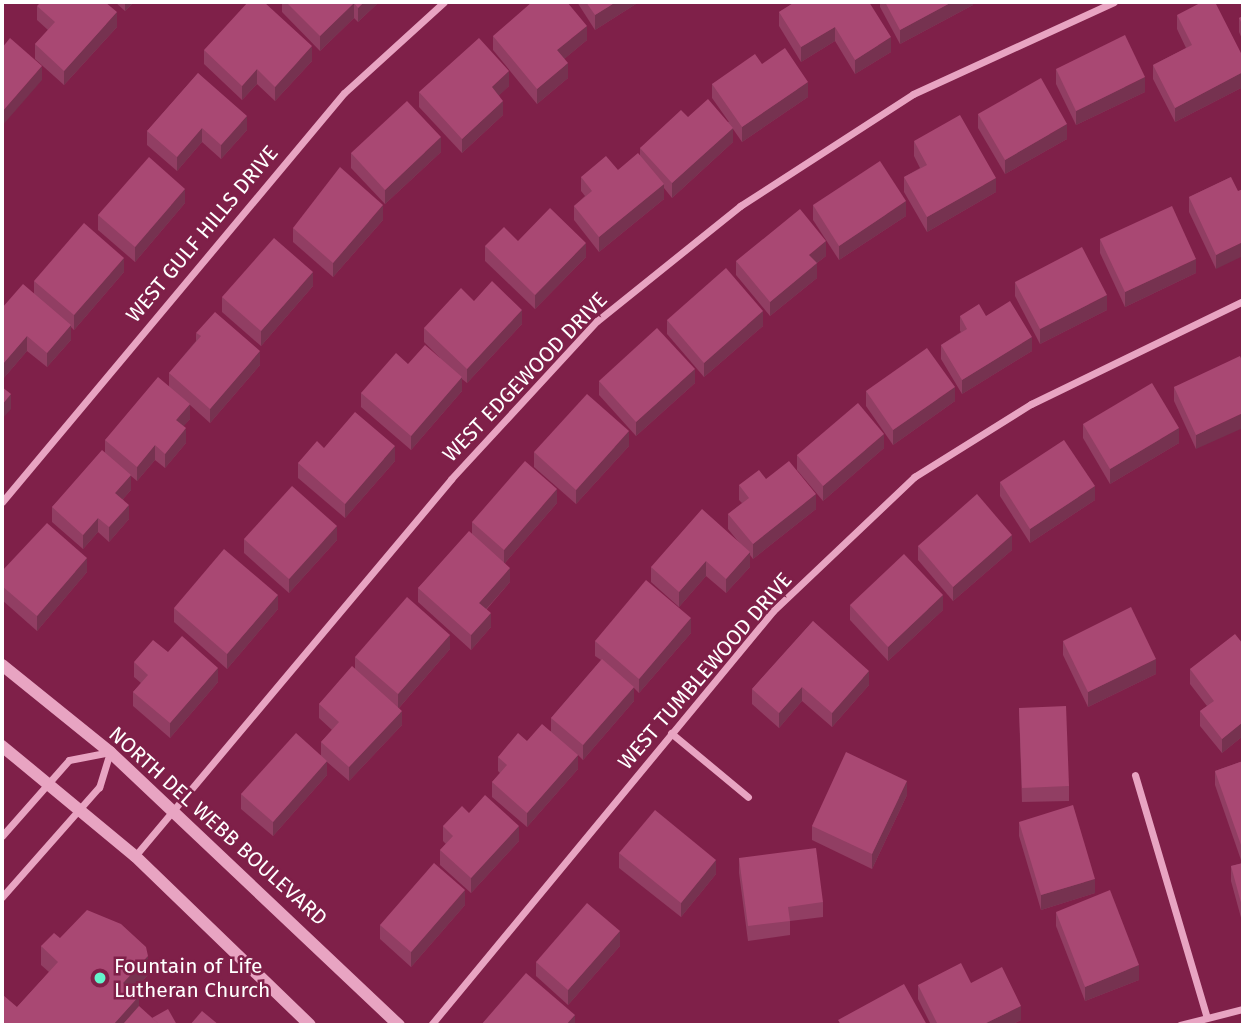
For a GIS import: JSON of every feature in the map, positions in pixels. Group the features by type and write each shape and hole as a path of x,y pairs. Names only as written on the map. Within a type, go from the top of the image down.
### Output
{"street":[{"name":"WEST GULF HILLS DRIVE","path":"2,502 344,93 444,2"},
{"name":"WEST EDGEWOOD DRIVE","path":"135,856 174,813 451,479 597,321 740,205 913,94 1114,2"},
{"name":"WEST TUMBLEWOOD DRIVE","path":"431,1025 774,611 914,477 1031,404 1243,301"},
{"name":"NORTH DEL WEBB BOULEVARD","path":"2,665 110,752 399,1025"},
{"path":"671,733 748,797"},
{"path":"2,746 135,856 310,1025"},
{"path":"2,836 69,760 110,752 99,787 2,897"},
{"path":"1135,775 1207,1018"},
{"path":"1180,1025 1243,1009"}],"building":[{"path":"41,2 105,2 117,12 64,71 35,44 55,22 37,6"},
{"path":"248,2 264,2 312,46 275,87 257,69 242,86 204,50"},
{"path":"286,2 364,2 358,8 354,3 320,36"},
{"path":"532,2 567,2 587,26 557,50 568,63 537,89 493,36"},
{"path":"586,2 616,2 595,15"},
{"path":"795,2 869,2 891,37 855,60 835,27 801,47 779,12"},
{"path":"885,2 952,2 900,30"},
{"path":"1202,2 1215,2 1243,57 1243,72 1175,108 1153,65 1192,45 1177,15"},
{"path":"1125,35 1145,77 1076,111 1056,69"},
{"path":"10,38 42,66 2,112 2,48"},
{"path":"479,38 509,71 492,87 503,101 462,139 419,92"},
{"path":"785,48 808,82 742,127 712,84 755,54 762,64"},
{"path":"198,73 247,116 221,145 202,128 177,157 147,131"},
{"path":"1041,78 1067,124 1005,160 978,114"},
{"path":"708,99 733,128 672,183 640,148 681,110 688,117"},
{"path":"407,101 441,137 385,190 351,153"},
{"path":"960,115 996,178 927,217 904,177 927,165 914,141"},
{"path":"638,153 664,184 599,237 574,206 592,191 581,177 606,156 618,170"},
{"path":"149,157 185,189 135,247 98,215"},
{"path":"880,161 906,201 839,246 813,205"},
{"path":"340,167 383,205 333,263 293,228"},
{"path":"1231,177 1238,191 1243,189 1243,242 1216,255 1189,197"},
{"path":"1172,206 1196,259 1125,292 1100,239"},
{"path":"550,208 586,243 535,295 485,246 504,227 518,241"},
{"path":"800,209 826,241 809,255 817,263 770,302 736,261"},
{"path":"84,223 124,258 74,315 34,281"},
{"path":"274,238 313,272 261,331 222,297"},
{"path":"1082,247 1107,295 1040,329 1015,282"},
{"path":"726,268 763,311 704,363 667,320"},
{"path":"492,281 522,310 467,369 424,328 461,288 474,301"},
{"path":"23,284 71,325 47,353 27,336 2,365 2,308"},
{"path":"1010,301 1032,337 962,380 941,345 967,329 960,316 979,304 986,316"},
{"path":"215,312 260,351 210,409 169,373 201,336 196,333"},
{"path":"657,328 695,369 636,422 599,381"},
{"path":"425,345 462,377 411,436 361,393 396,353 408,364"},
{"path":"927,348 955,387 893,430 866,391"},
{"path":"1240,356 1243,363 1243,413 1196,435 1174,387"},
{"path":"158,377 190,404 176,420 186,428 165,454 155,445 137,467 105,440"},
{"path":"1152,383 1179,428 1110,469 1083,424"},
{"path":"2,387 11,394 2,405"},
{"path":"587,394 629,431 576,490 534,452"},
{"path":"858,403 884,434 823,486 797,455"},
{"path":"355,412 395,446 345,504 298,463 317,441 324,448"},
{"path":"1064,440 1095,486 1030,529 1000,482"},
{"path":"102,450 131,475 115,493 129,505 109,527 98,518 83,535 52,507"},
{"path":"525,461 557,489 504,550 472,522"},
{"path":"789,461 816,494 753,544 728,514 749,498 739,485 759,470 766,479"},
{"path":"292,486 337,526 289,579 244,539"},
{"path":"977,494 1012,535 953,587 918,546"},
{"path":"702,509 750,552 726,579 706,561 679,592 651,567"},
{"path":"47,523 87,558 37,616 2,586 2,571"},
{"path":"469,531 510,568 479,603 491,613 471,635 418,588"},
{"path":"224,549 278,595 227,654 174,608"},
{"path":"904,554 943,595 888,647 850,605"},
{"path":"646,580 691,618 639,679 595,641"},
{"path":"407,597 450,635 398,694 355,657"},
{"path":"1131,607 1156,659 1088,692 1063,641"},
{"path":"813,621 869,671 832,713 802,687 779,713 752,689"},
{"path":"1235,634 1243,644 1243,722 1222,739 1200,711 1214,701 1190,669"},
{"path":"182,636 218,668 170,723 133,692 148,675 134,662 153,640 168,652"},
{"path":"602,659 634,687 583,745 551,718"},
{"path":"352,666 402,711 349,767 321,742 339,722 319,704"},
{"path":"1066,706 1069,786 1022,788 1019,708"},
{"path":"542,724 578,755 527,813 492,782 507,765 498,757 518,733 527,741"},
{"path":"296,733 327,761 273,822 241,794"},
{"path":"846,752 907,781 872,854 812,826"},
{"path":"1243,761 1243,845 1241,845 1215,771"},
{"path":"485,795 519,826 471,878 440,850 453,836 443,826 462,806 469,813"},
{"path":"1073,805 1095,879 1041,895 1019,822"},
{"path":"655,810 716,860 681,903 619,853"},
{"path":"816,848 823,902 788,907 790,921 748,926 739,858"},
{"path":"434,863 465,890 411,952 380,925"},
{"path":"1243,863 1243,910 1231,866"},
{"path":"1110,890 1139,965 1085,987 1056,912"},
{"path":"587,903 620,931 568,990 536,962"},
{"name":"Fountain of Life Lutheran Church","path":"87,910 121,924 146,947 148,956 123,983 139,996 113,1025 2,1025 2,996 17,1007 58,962 41,946 54,933 60,938"},
{"path":"961,963 971,983 1002,967 1021,1006 982,1025 938,1025 918,985"},
{"path":"526,973 575,1015 566,1025 481,1025"},
{"path":"904,984 927,1025 841,1025 838,1020"},
{"path":"139,1006 160,1025 126,1025 124,1023"},
{"path":"168,1009 177,1025 160,1025 152,1018"},
{"path":"202,1011 219,1025 190,1025"}],"place":[{"name":"Fountain of Life Lutheran Church","path":"100,978"}]}
